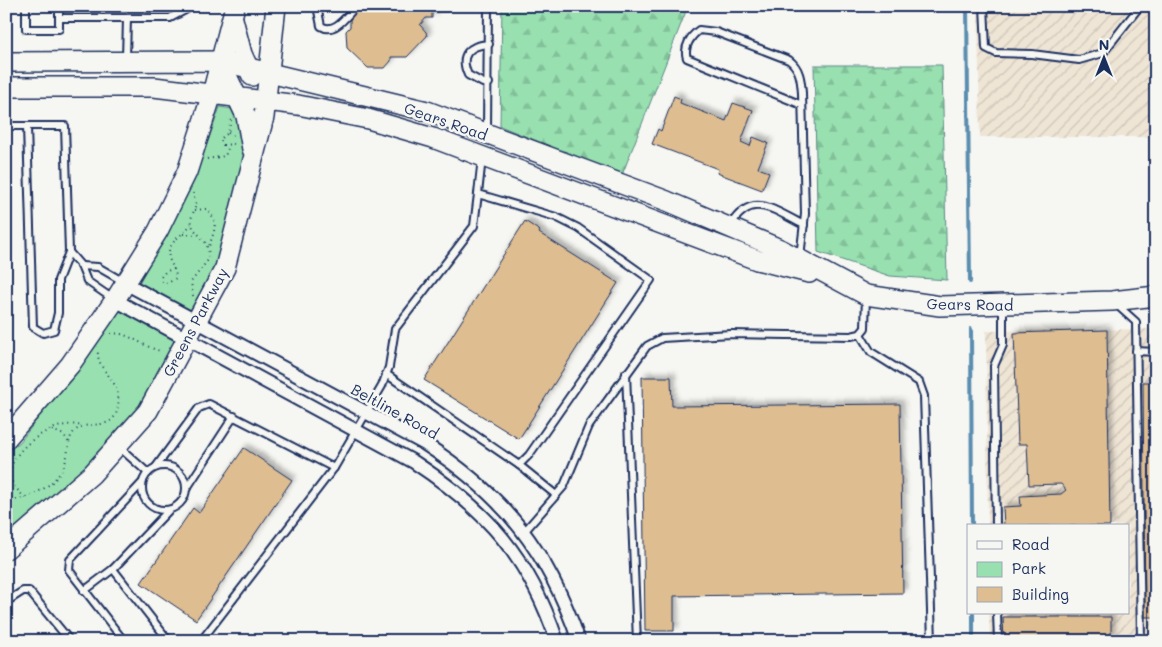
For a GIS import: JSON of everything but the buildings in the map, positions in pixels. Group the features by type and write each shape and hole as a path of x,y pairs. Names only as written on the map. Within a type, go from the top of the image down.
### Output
{"street":[{"name":"Greens Parkway","path":"6,549 92,474 148,411 225,268 267,101 276,6"},
{"path":"6,439 35,408 70,365 115,300 158,230 187,172 212,94 234,12"},
{"path":"234,12 247,68 267,101"},
{"name":"Gears Road","path":"6,62 220,61 427,111 666,201 729,227 800,260 866,295 940,306 1112,301 1156,296"},
{"path":"220,61 246,116 254,158"},
{"name":"Gears Road","path":"6,87 154,87 267,101 368,119 433,138 757,260 833,279"},
{"path":"482,157 487,134"},
{"path":"659,222 666,201"},
{"name":"Beltline Road","path":"126,283 425,444 455,464 484,487 524,532 553,575 567,605 579,641"},
{"path":"115,300 414,462 471,503 514,553 529,577 547,612 557,641"},
{"name":"Gears Road","path":"1112,301 1156,310"}],"lane":[{"path":"26,6 26,29 59,29 59,6"},
{"path":"59,18 170,18 187,9 188,6"},
{"path":"317,6 321,26 329,29 334,28 356,6"},
{"path":"487,134 488,6"},
{"path":"984,6 986,48 996,53 1032,54 1079,60 1104,53 1140,6"},
{"path":"126,61 127,18"},
{"path":"800,260 804,225 802,105 801,79 795,64 789,60 707,30 700,30 691,38 686,49 687,58 802,105"},
{"path":"488,44 472,46 467,50 464,61 468,75 483,83 488,83"},
{"path":"6,126 27,126 65,126 69,252 58,280 58,313 54,330 43,333 33,327 27,126"},
{"path":"201,641 334,468 357,431 386,374 395,329 474,226 478,177 482,157"},
{"path":"478,194 556,217 578,228 651,280 529,455 519,465"},
{"path":"729,227 739,212 746,207 756,206 763,206 804,225"},
{"path":"69,252 81,266 87,281 115,300"},
{"path":"81,266 98,267 126,283"},
{"path":"524,532 564,486 589,426 647,346 662,338 731,334 851,336 860,334 864,328 866,295"},
{"path":"1112,301 1136,322 1140,640 1156,640"},
{"path":"996,524 994,366 1003,345 1003,305"},
{"path":"860,334 871,352 919,382 924,396 932,640 918,641"},
{"path":"1136,351 1156,352"},
{"path":"626,373 637,641"},
{"path":"386,374 519,465 556,495"},
{"path":"124,641 69,570 70,560 142,483 148,473 156,467 199,408 210,404 334,468"},
{"path":"84,591 113,569 169,510 182,502 187,488 234,416"},
{"path":"117,446 148,473"},
{"path":"156,467 163,465 177,470 182,475 187,488"},
{"path":"142,483 142,491 148,504 154,508 169,510"},
{"path":"113,569 170,641"},
{"path":"6,602 23,591 29,591 70,641"},
{"path":"997,614 998,641"}],"path":[{"path":"229,146 223,145 220,139 228,133 232,116"},
{"path":"202,161 225,156 229,146 235,141 234,136 228,133"},
{"path":"192,187 196,205 192,228 208,249"},
{"path":"193,302 191,282 208,260 208,249 216,228 215,221 210,212 196,205"},
{"path":"194,210 201,208"},
{"path":"174,269 163,273 161,277 162,282 172,282 176,276 174,269 170,259 170,248 192,222"},
{"path":"182,234 198,235"},
{"path":"109,335 120,334 147,348 165,351"},
{"path":"6,480 10,476 18,454 27,443 52,430 74,425 82,427 102,425 112,420 117,410 117,388 98,362 98,350"},
{"path":"6,501 25,498 43,488 59,474 67,459 69,443 75,431 82,427"},
{"path":"52,430 64,435 69,443"},
{"path":"10,476 13,484 25,498"}],"shaded area":[{"path":"978,6 1156,6 1156,137 980,137"},
{"path":"1156,329 1156,641 990,641 989,614 1130,614 1130,524 988,524 986,331"}],"green space":[{"path":"502,6 688,6 622,175 500,126"},
{"path":"814,65 942,65 947,280 890,276 818,252"},
{"path":"220,107 238,110 246,147 218,265 190,310 139,283 194,181"},
{"path":"120,309 175,341 140,407 84,469 6,538 6,453 20,442"}],"waterway":[{"path":"967,6 970,282"},
{"path":"971,329 972,524"},
{"path":"973,614 973,641"}]}
